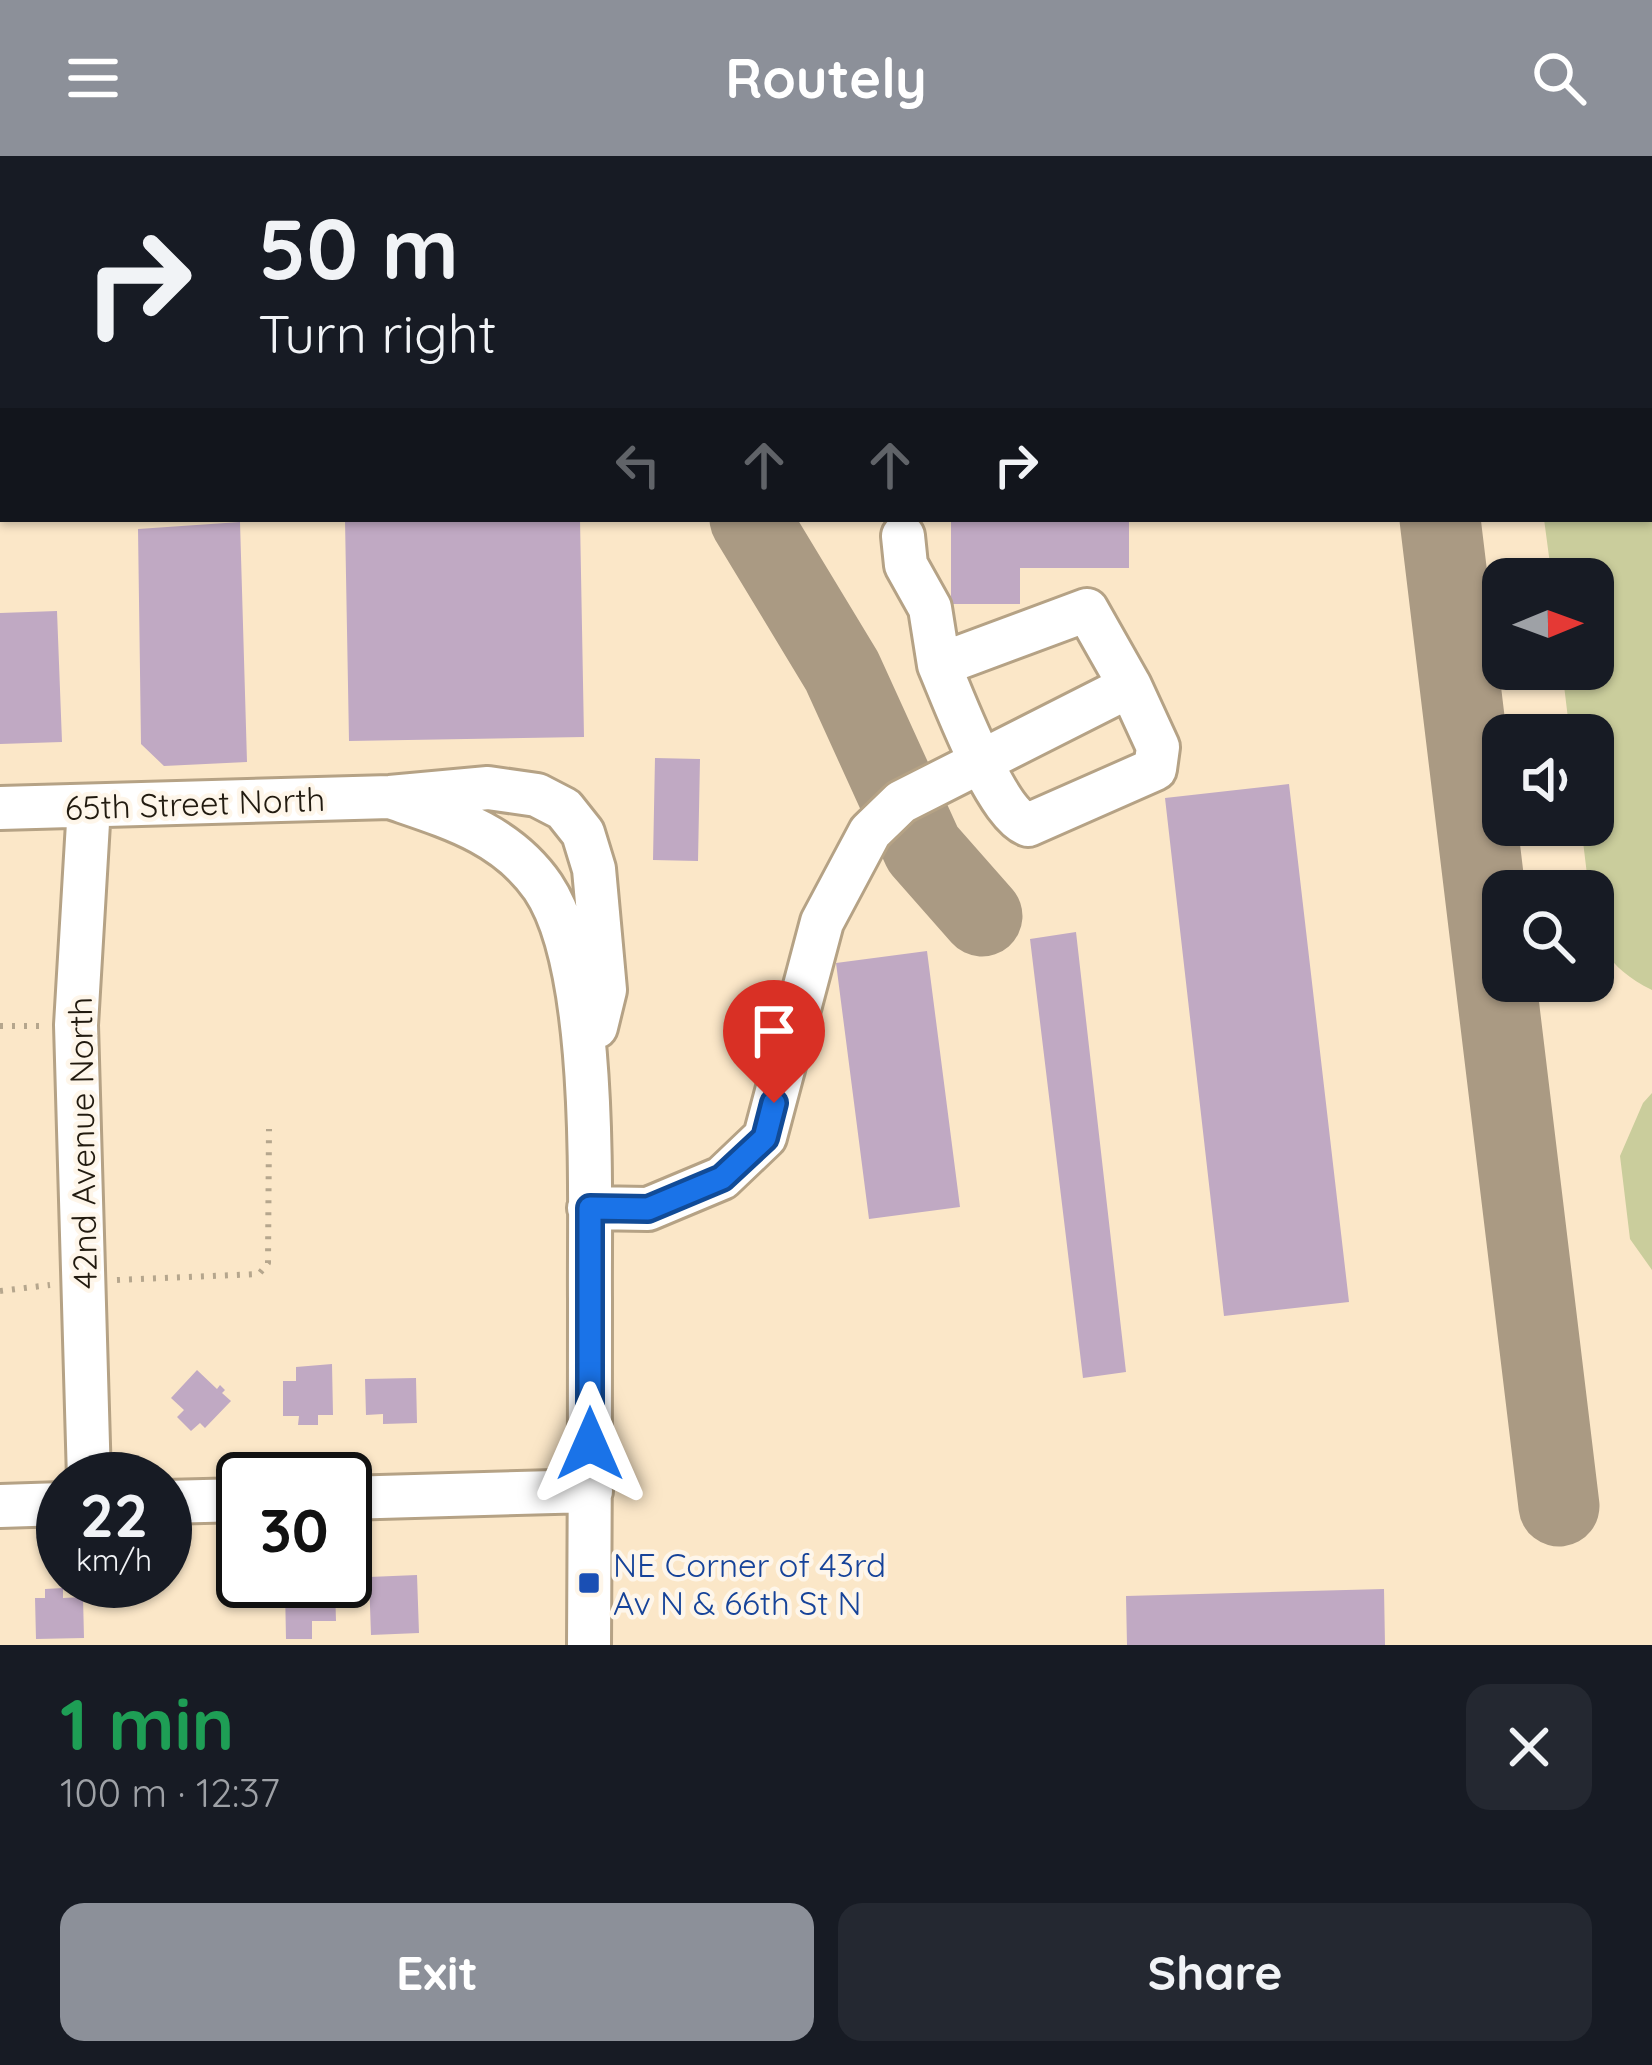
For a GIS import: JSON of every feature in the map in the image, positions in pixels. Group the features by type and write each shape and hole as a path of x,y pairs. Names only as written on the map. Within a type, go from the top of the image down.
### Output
{"street":[{"path":"903,536 906,565 930,608 939,665 981,761 1014,819 1028,825 1155,769 1158,747 1087,610 939,665"},
{"path":"590,1208 648,1209 722,1178 765,1138 821,922 870,832 902,802 1130,686"},
{"name":"65th Street North","path":"0,808 389,797 488,788 537,795 564,809 583,833 594,869 605,990 585,1079"},
{"name":"65th Street North","path":"389,797 467,823 518,856 545,891 570,950 585,1079"},
{"name":"42nd Avenue North","path":"88,1452 76,1025 89,806"},
{"path":"585,1079 590,1208 590,1645"},
{"path":"372,1497 591,1491"},
{"path":"0,1506 36,1505"}],"path":[{"path":"0,1292 84,1281 259,1274 268,1263 269,1129"}],"green space":[{"path":"1544,522 1652,522 1652,990 1614,963 1614,870 1586,870 1584,846 1614,846 1614,714 1567,714 1565,690 1614,690 1614,558 1549,558"},
{"path":"1652,1093 1652,1270 1630,1239 1620,1156"}],"building":[{"path":"240,522 247,762 164,766 141,744 138,529"},
{"path":"345,522 580,522 584,737 349,741"},
{"path":"951,522 1129,522 1129,568 1020,568 1020,604 951,604"},
{"path":"57,611 62,742 0,744 0,613"},
{"path":"655,758 700,759 698,861 653,860"},
{"path":"1289,784 1349,1302 1224,1316 1165,798"},
{"path":"1076,932 1126,1372 1083,1378 1030,939"},
{"path":"927,951 960,1207 869,1219 836,963"},
{"path":"332,1364 333,1415 318,1415 318,1425 298,1425 299,1416 283,1416 283,1381 296,1381 296,1367"},
{"path":"197,1370 217,1389 220,1385 231,1401 205,1428 200,1423 191,1431 177,1417 184,1410 171,1398"},
{"path":"416,1378 417,1423 383,1424 383,1414 366,1415 365,1379"},
{"path":"417,1575 419,1633 371,1635 372,1577"},
{"path":"1384,1589 1385,1645 1127,1645 1126,1596"},
{"path":"35,1598 36,1608 83,1608 84,1638 36,1639"},
{"path":"285,1608 336,1608 336,1621 312,1621 312,1639 286,1639"}],"taxiway":[{"path":"752,522 842,671 923,849 982,916"},
{"path":"1440,522 1559,1506"}],"place":[{"name":"NE Corner of 43rd Av N & 66th St N","path":"589,1583"}],"route":[{"path":"590,1444 590,1208 648,1209 722,1178 765,1138 774,1103"}]}
